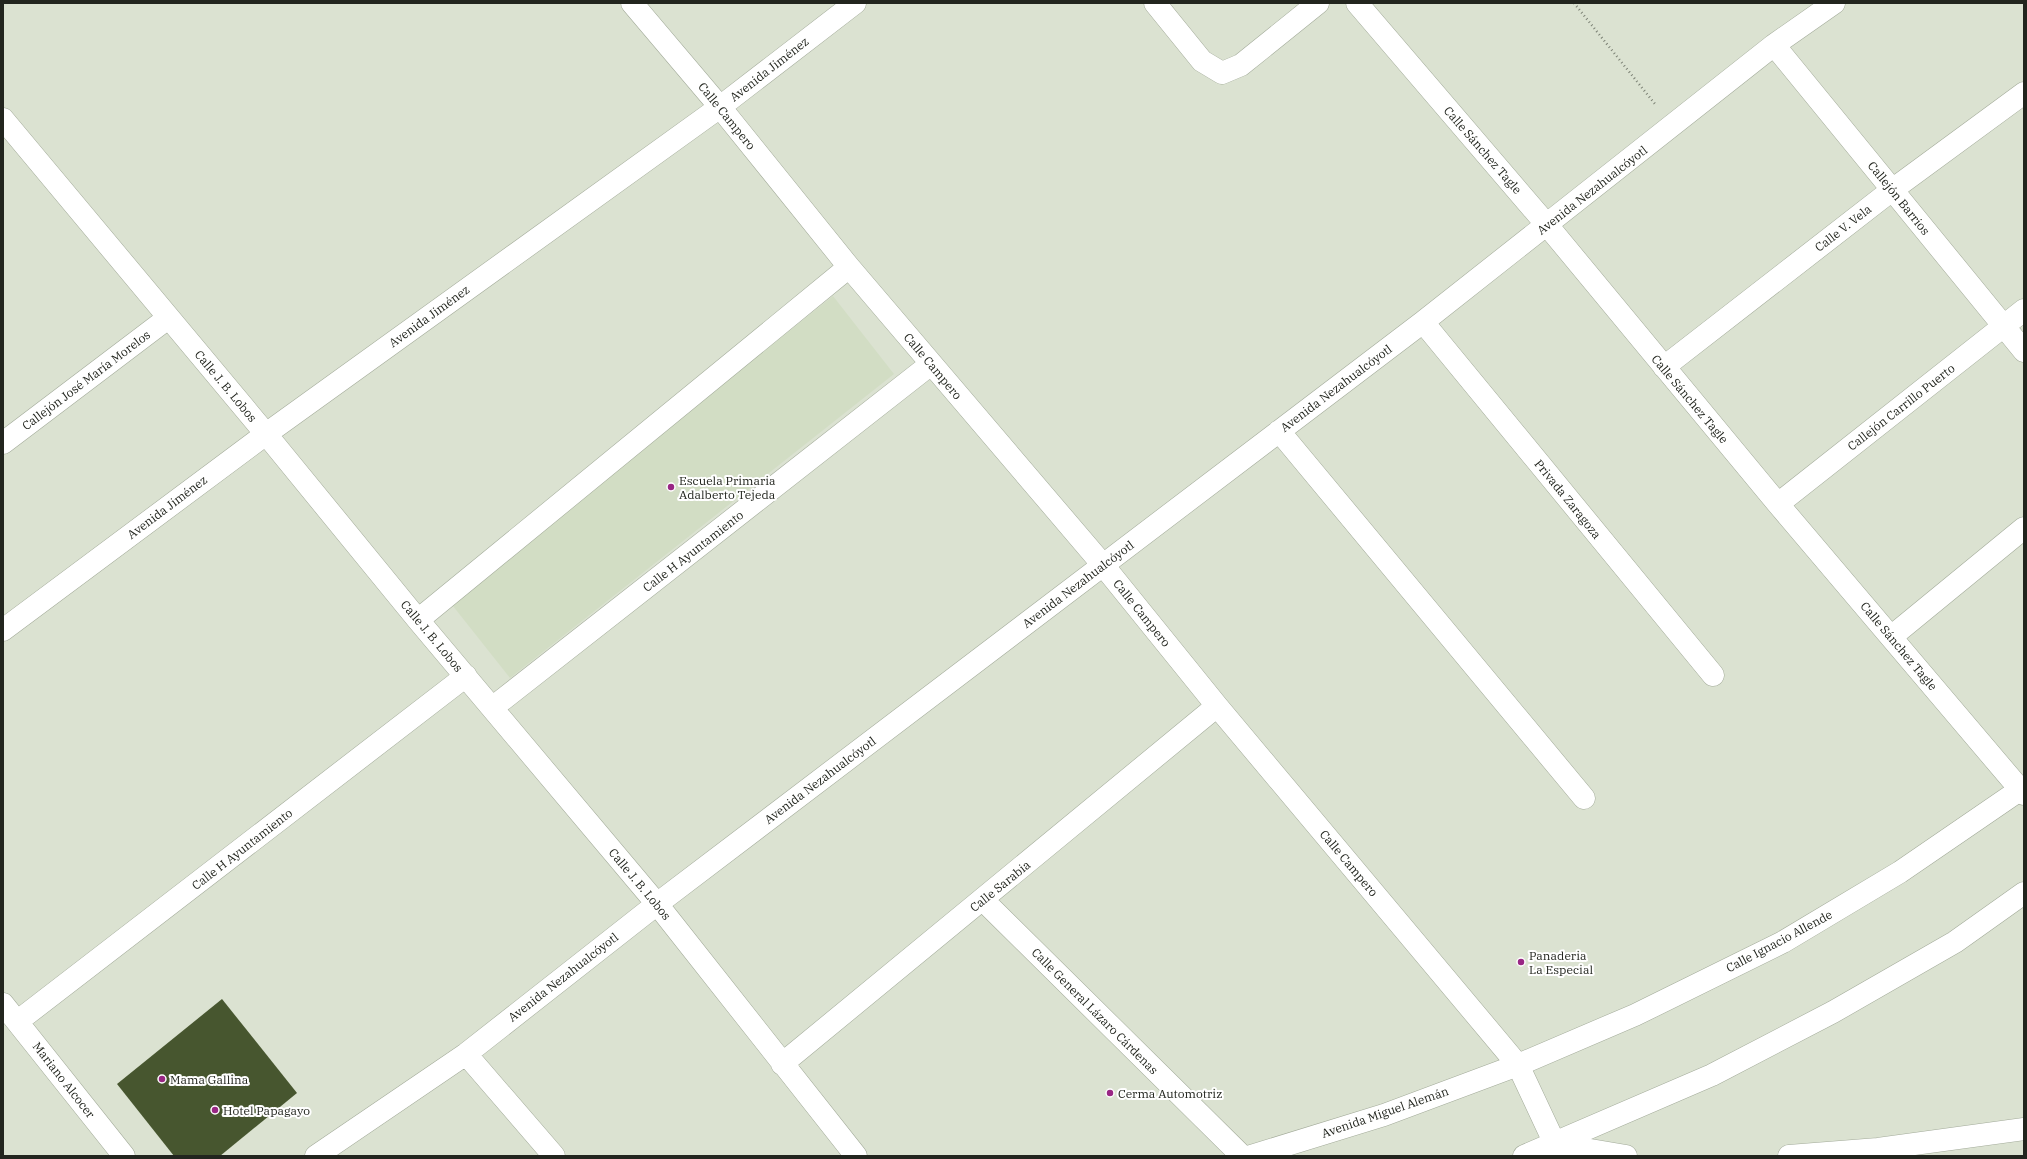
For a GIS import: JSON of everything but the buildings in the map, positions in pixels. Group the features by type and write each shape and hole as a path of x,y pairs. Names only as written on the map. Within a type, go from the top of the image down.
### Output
{"street":[{"name":"Calle Campero","path":"632,3 720,107 849,268 1103,565 1217,706 1518,1065 1555,1144"},
{"name":"Avenida Jiménez","path":"3,630 266,434 720,107 855,3"},
{"path":"1155,3 1202,61 1222,73 1241,65 1318,3"},
{"name":"Calle Sánchez Tagle","path":"1357,3 1547,225 1778,504 2023,790"},
{"name":"Avenida Nezahualcóyotl","path":"316,1156 466,1054 657,904 1423,322 1673,127 1774,46 1834,3"},
{"name":"Callejón Barrios","path":"1774,46 2024,351"},
{"name":"Calle V. Vela","path":"1664,367 1892,190 2024,93"},
{"name":"Calle J. B. Lobos","path":"3,119 266,434 418,620 657,904 856,1156"},
{"path":"418,620 849,268"},
{"name":"Callejón Carrillo Puerto","path":"1778,504 2024,310"},
{"name":"Callejón José María Morelos","path":"3,443 168,318"},
{"name":"Privada Zaragoza","path":"1423,322 1713,675"},
{"name":"Calle H Ayuntamiento","path":"492,708 932,364"},
{"path":"1279,432 1584,798"},
{"path":"1891,637 2024,528"},
{"name":"Calle H Ayuntamiento","path":"18,1021 466,676"},
{"name":"Calle Sarabia","path":"782,1064 1217,706"},
{"name":"Calle Ignacio Allende","path":"1518,1065 1635,1015 1782,942 1900,872 2023,790"},
{"path":"1524,1156 1555,1144 1712,1075 1833,1012 1955,942 2024,893"},
{"name":"Calle General Lázaro Cárdenas","path":"982,900 1242,1156"},
{"name":"Mariano Alcocer","path":"3,1004 124,1156"},
{"path":"466,1054 554,1156"},
{"name":"Avenida Miguel Alemán","path":"1251,1156 1384,1115 1518,1065"},
{"path":"1789,1156 1879,1152 2024,1129"},
{"path":"1555,1144 1626,1156"}],"path":[{"path":"1574,3 1673,127"}],"shaded area":[{"name":"Escuela Primaria Adalberto Tejeda","path":"833,296 894,374 510,678 449,601"}],"place":[{"name":"Escuela Primaria Adalberto Tejeda","path":"671,487"},
{"name":"Panaderia La Especial","path":"1521,962"},
{"name":"Mama Gallina","path":"162,1079"},
{"name":"Cerma Automotriz","path":"1110,1093"},
{"name":"Hotel Papagayo","path":"215,1110"}]}
